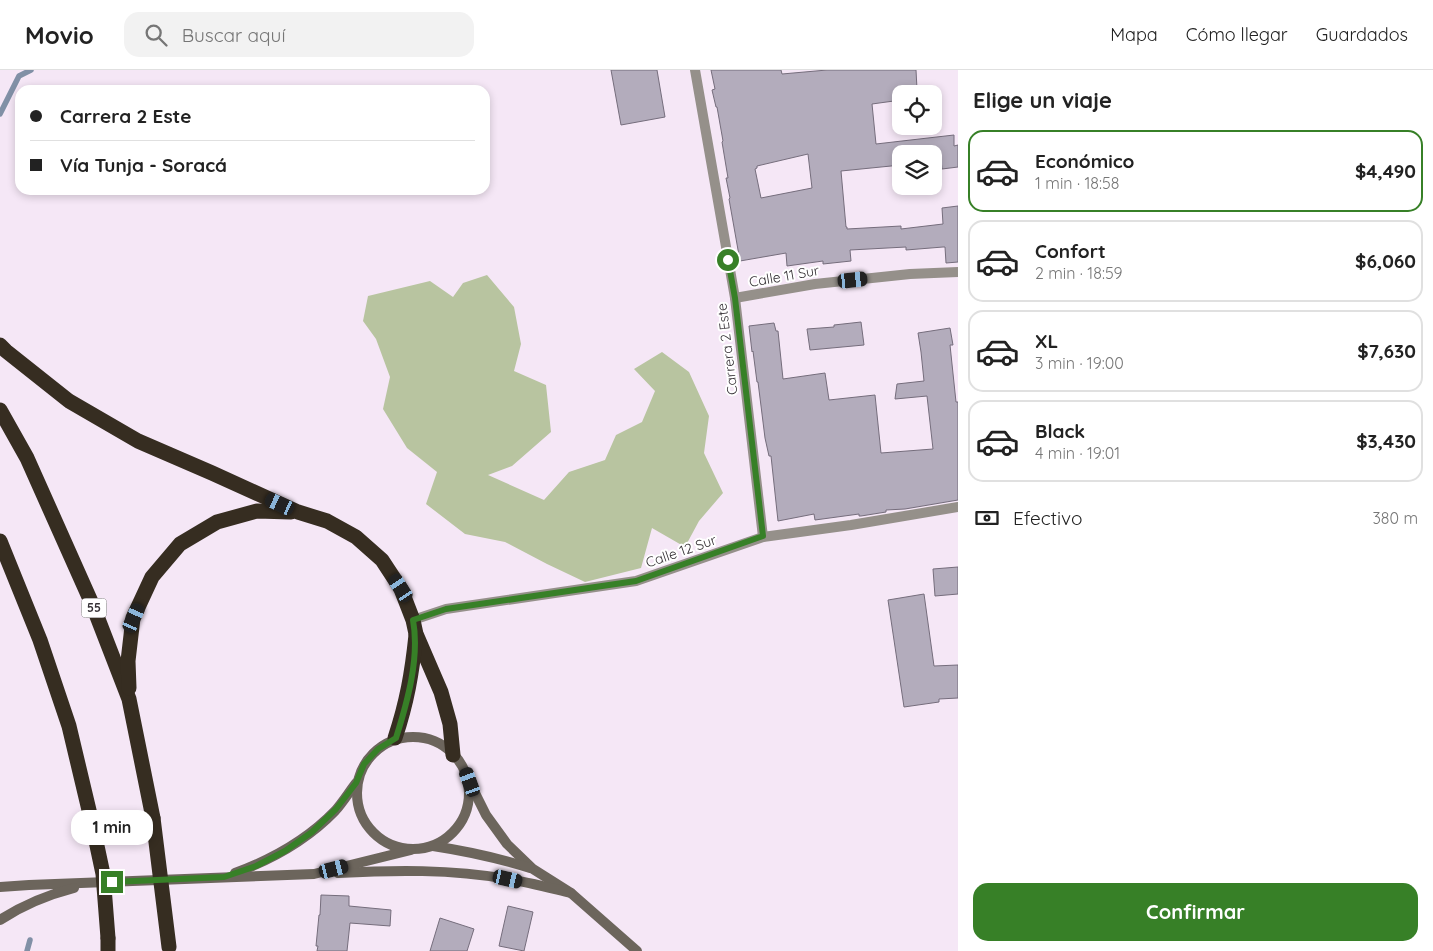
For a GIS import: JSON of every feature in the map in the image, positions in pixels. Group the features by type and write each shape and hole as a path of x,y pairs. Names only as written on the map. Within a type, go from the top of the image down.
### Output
{"highway":[{"path":"0,345 69,401 138,442 298,512 327,521 356,537 382,560 401,588 414,627 441,692 450,724 454,755"},
{"name":"55","path":"0,410 27,458 93,606 129,699 153,818 169,949"},
{"path":"129,699 128,661 134,618 152,578 180,544 217,522 257,512 298,512"},
{"path":"0,541 40,640 69,726 103,874 108,945"},
{"path":"396,738 410,687 414,627"}],"main road":[{"path":"224,877 256,866 285,851 312,832 336,809 356,783 364,764 378,749 396,738 418,736 439,742 454,755 464,768 486,814 507,844 533,869 571,893 637,951"},
{"path":"314,874 433,846 455,831 468,808 470,782"},
{"path":"356,783 358,808 369,829 388,844 411,850"},
{"path":"433,846 476,853 533,869"},
{"path":"0,887 28,884 378,871 443,871 508,879 571,893"},
{"path":"0,878 28,884"},
{"path":"0,920 18,908 54,893 93,883"}],"street":[{"name":"Carrera 2 Este","path":"696,70 735,298 763,536"},
{"name":"Calle 11 Sur","path":"735,298 815,284 910,274 958,272"},
{"name":"Calle 12 Sur","path":"414,627 446,609 636,581 763,536 851,525 958,507"}],"green space":[{"path":"487,275 514,307 521,344 514,371 546,385 551,432 512,466 488,475 544,500 569,472 605,460 616,435 642,422 655,391 634,369 662,352 689,372 709,416 704,453 723,493 699,521 685,547 652,528 641,568 585,582 505,542 465,534 426,504 437,472 407,448 383,409 390,377 376,339 363,321 368,296 430,281 453,297 463,283"}],"building":[{"path":"611,70 657,70 665,117 621,125"},
{"path":"711,70 781,70 782,74 827,70 916,70 917,85 892,85 892,101 872,104 876,144 954,135 954,146 958,145 958,167 942,169 942,145 892,145 892,166 841,171 846,227 847,229 901,226 901,229 943,224 942,208 958,206 958,262 946,263 945,247 906,250 906,247 850,250 851,261 823,264 823,261 787,266 786,253 740,261 726,178 728,178 723,141 712,90 715,89","holes":["808,154 812,188 761,198 755,169 757,166"]},
{"path":"861,322 864,345 810,350 807,329"},
{"path":"774,323 776,331 778,331 783,379 825,373 829,400 875,395 881,453 933,449 927,396 895,399 897,384 924,381 918,333 950,328 953,345 950,345 956,402 958,402 958,500 905,509 886,510 886,512 861,516 859,514 815,520 814,514 778,521 771,456 769,456 765,438 749,326"},
{"path":"958,567 958,594 935,596 933,569"},
{"path":"924,594 934,666 958,665 958,698 939,699 939,702 904,707 888,600"},
{"path":"321,895 349,896 349,906 391,910 390,926 350,923 347,951 317,951"},
{"path":"508,906 533,912 524,951 499,946"},
{"path":"440,918 474,929 467,951 430,951"}],"waterway":[{"path":"0,114 19,76 31,70"},
{"path":"27,951 30,940"}],"route":[{"path":"112,882 224,877 256,866 285,851 312,832 336,809 356,783 364,764 378,749 396,738 410,687 416,634 413,620 446,609 636,581 763,536 735,298 728,260"}]}
